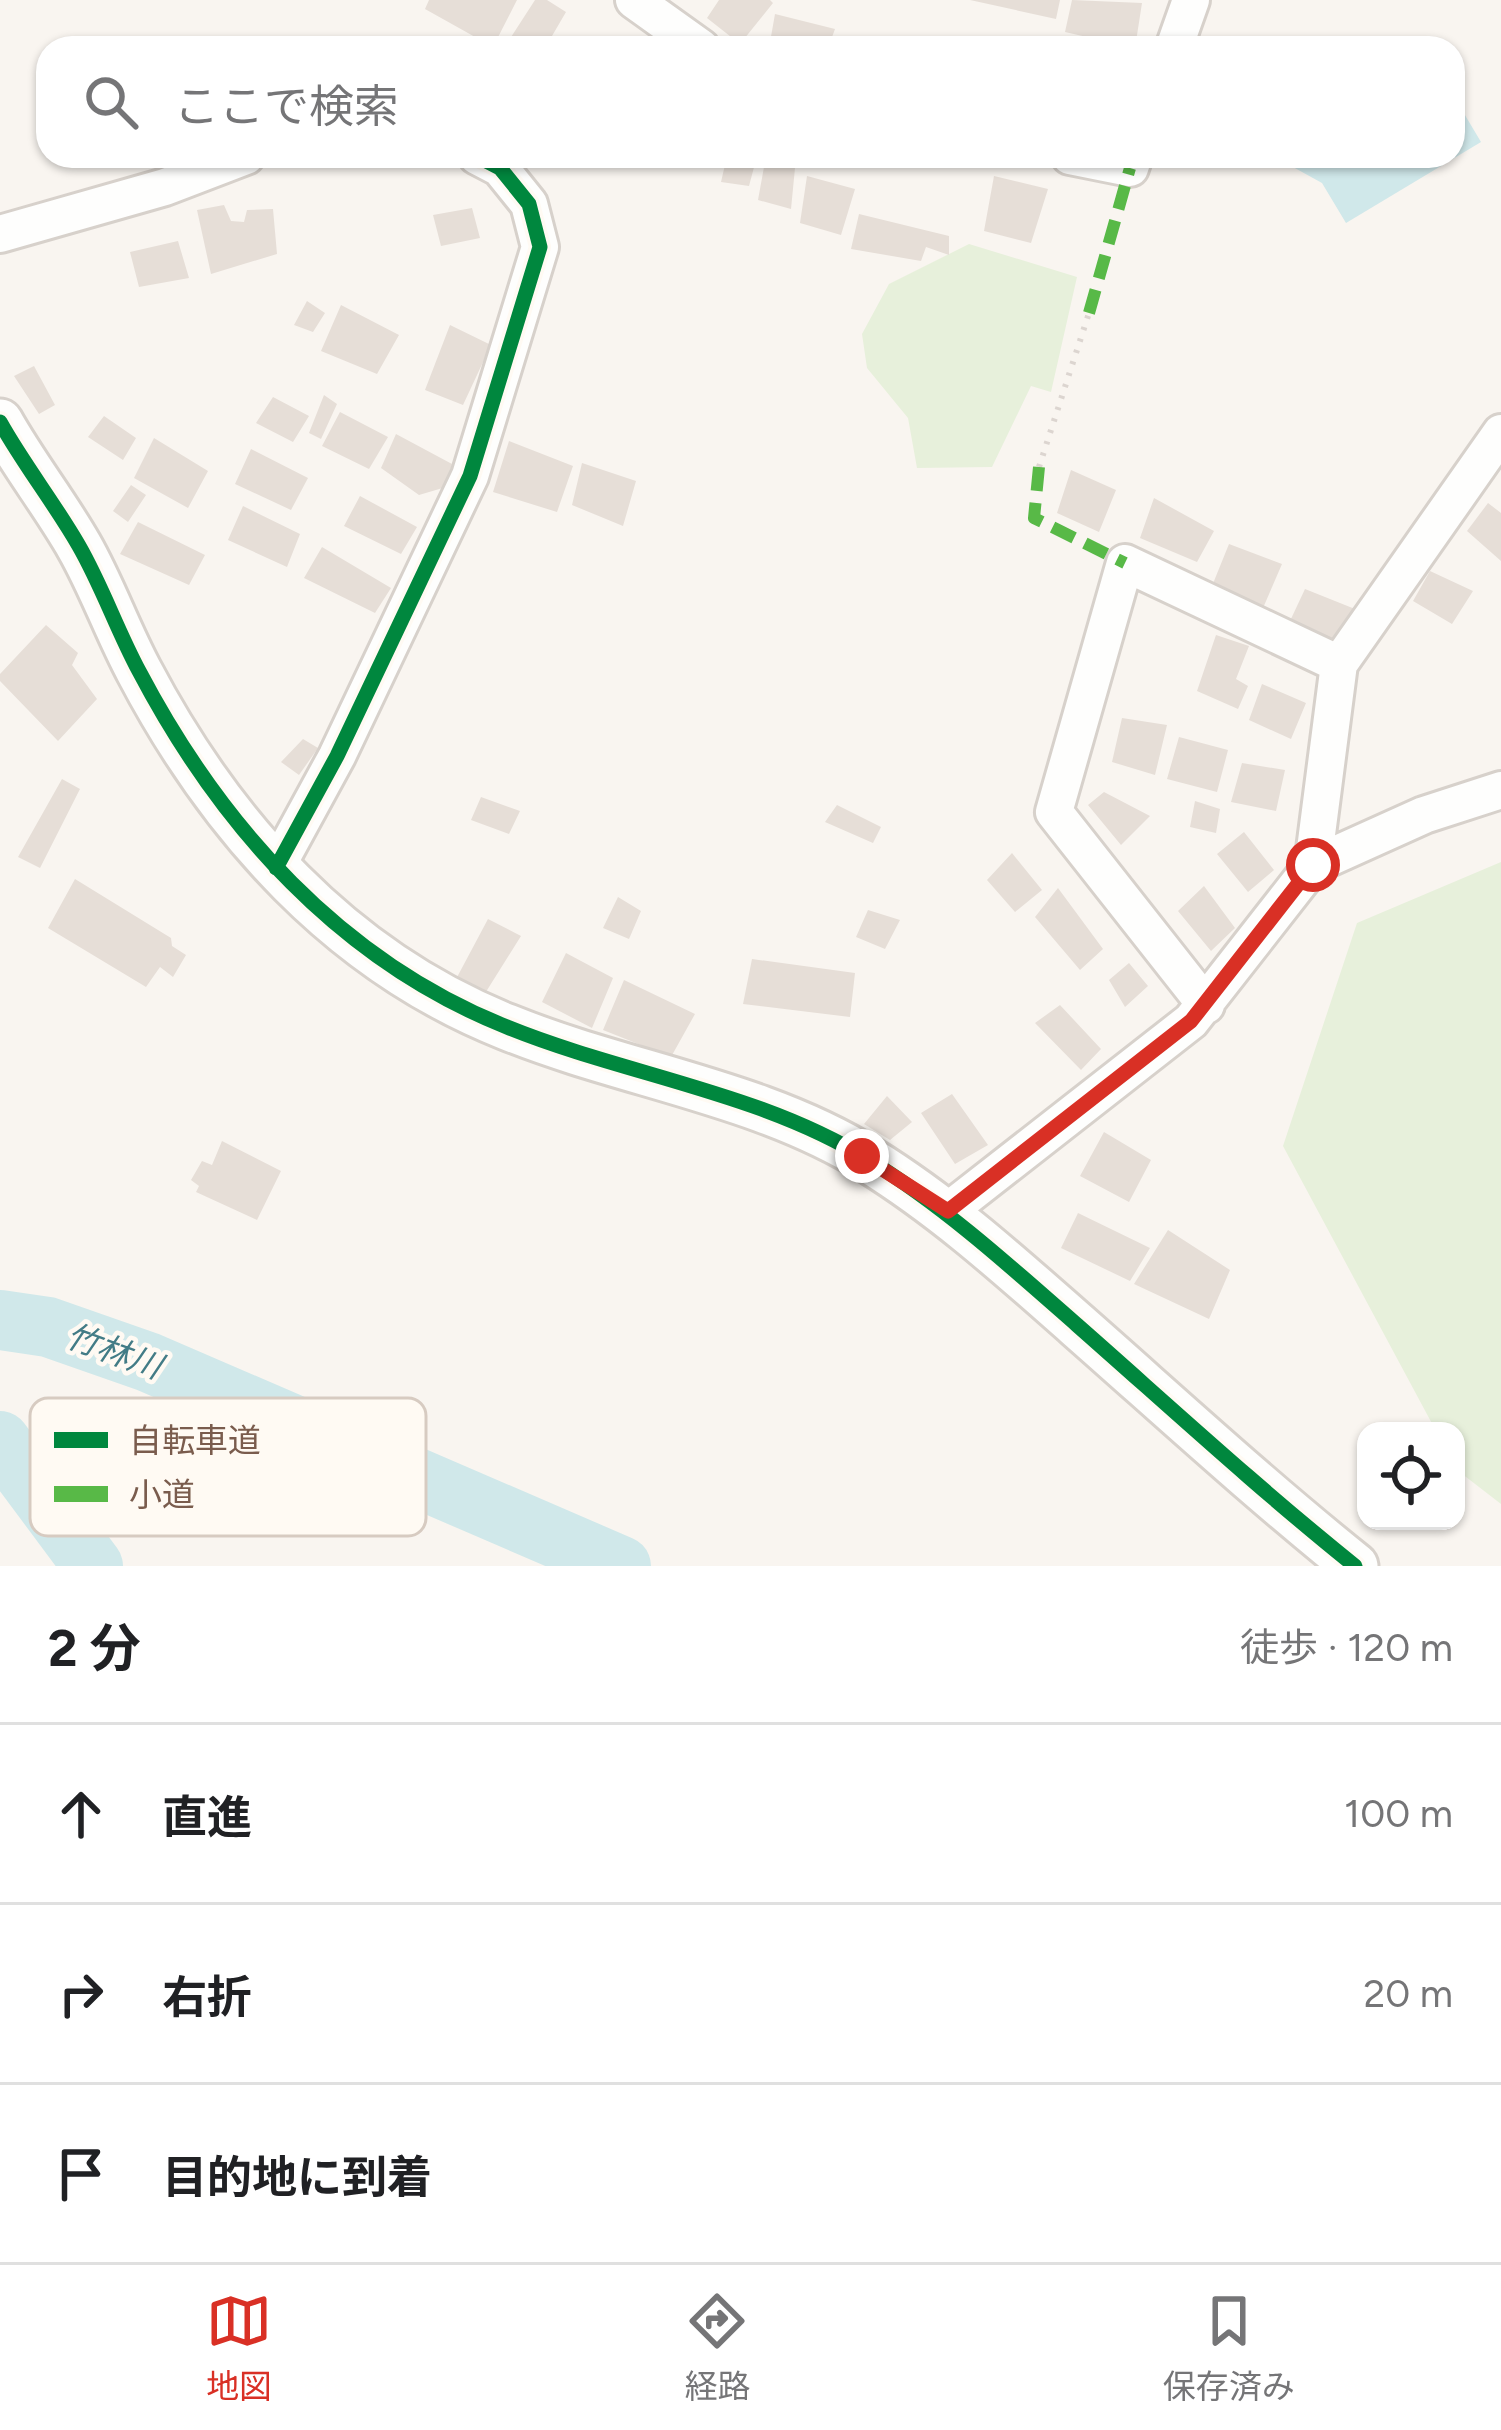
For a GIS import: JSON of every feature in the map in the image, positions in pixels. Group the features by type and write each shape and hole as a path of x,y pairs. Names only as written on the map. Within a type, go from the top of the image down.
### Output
{"street":[{"path":"634,0 684,36"},
{"path":"1178,36 1191,0"},
{"path":"0,234 164,188 215,168"},
{"path":"276,868 338,756 470,476 540,247 529,204 500,168"},
{"path":"0,422 79,546 140,673 208,780 276,868 322,916 435,996 589,1058 785,1118 862,1156 948,1211 1249,1480 1355,1566"},
{"path":"1313,865 1339,664 1501,433"},
{"path":"1206,1005 1054,812 1125,563 1339,664"},
{"path":"948,1211 1206,1005 1313,865 1424,814 1501,790"}],"path":[{"path":"1039,467 1089,313"}],"green space":[{"path":"969,244 1077,277 1051,392 1031,386 992,467 917,468 908,418 867,368 862,334 889,284"},
{"path":"1501,862 1501,1504 1465,1476 1465,1422 1431,1422 1283,1146 1357,923"}],"water":[{"path":"1465,115 1481,142 1465,152"},
{"path":"1295,168 1438,168 1346,223 1322,183"}],"building":[{"path":"429,0 517,0 499,36 473,36 425,9"},
{"path":"535,0 547,0 566,12 552,36 512,36"},
{"path":"719,0 773,3 746,36 730,36 707,18"},
{"path":"970,0 1060,0 1056,19"},
{"path":"1072,0 1142,3 1137,36 1065,32"},
{"path":"775,14 835,29 832,36 771,36"},
{"path":"724,168 754,168 749,186 721,182"},
{"path":"764,168 795,168 791,209 758,200"},
{"path":"807,176 855,189 841,235 800,223"},
{"path":"994,176 1048,189 1031,243 984,231"},
{"path":"224,205 231,221 244,222 247,210 273,209 277,254 211,274 197,210"},
{"path":"472,208 480,238 441,246 433,215"},
{"path":"859,214 949,236 949,255 926,247 921,261 851,249"},
{"path":"178,241 189,278 139,287 130,252"},
{"path":"307,301 325,313 313,332 294,325"},
{"path":"341,305 399,335 377,374 321,351"},
{"path":"450,325 491,345 463,405 425,390"},
{"path":"34,366 55,405 39,414 14,376"},
{"path":"324,395 337,404 321,439 309,433"},
{"path":"273,397 309,416 293,442 256,423"},
{"path":"340,412 388,437 369,469 322,446"},
{"path":"104,416 136,438 123,460 88,437"},
{"path":"396,434 452,464 446,487 419,495 381,468"},
{"path":"154,438 208,471 188,508 134,478"},
{"path":"509,441 573,466 557,512 493,492"},
{"path":"251,449 308,478 291,510 235,484"},
{"path":"582,463 636,481 623,526 572,505"},
{"path":"1071,470 1116,490 1099,532 1057,513"},
{"path":"131,485 146,495 128,522 113,511"},
{"path":"360,496 417,527 401,554 344,526"},
{"path":"1154,498 1214,531 1197,562 1140,538"},
{"path":"1488,503 1501,513 1501,561 1467,531"},
{"path":"243,506 300,534 287,567 228,540"},
{"path":"138,522 205,555 189,585 120,554"},
{"path":"1229,544 1282,564 1263,608 1212,586"},
{"path":"322,547 391,588 375,613 304,578"},
{"path":"1430,571 1473,591 1452,624 1413,601"},
{"path":"1305,589 1355,609 1338,644 1290,621"},
{"path":"46,625 78,653 72,665 97,699 58,741 0,681 0,674"},
{"path":"1216,635 1249,646 1236,679 1248,686 1238,709 1197,691"},
{"path":"1262,684 1306,703 1291,739 1249,720"},
{"path":"1122,718 1167,725 1155,775 1112,762"},
{"path":"1179,737 1228,750 1217,792 1167,779"},
{"path":"303,739 318,748 299,775 281,762"},
{"path":"1242,763 1285,770 1276,811 1231,802"},
{"path":"62,779 80,789 40,868 18,857"},
{"path":"1104,792 1150,816 1121,845 1088,805"},
{"path":"481,797 520,811 509,834 471,820"},
{"path":"1195,801 1220,809 1216,833 1190,827"},
{"path":"837,805 881,827 873,843 825,822"},
{"path":"1244,832 1274,870 1248,892 1217,854"},
{"path":"1012,853 1042,890 1015,912 987,880"},
{"path":"75,879 171,938 172,946 186,955 173,977 160,967 146,987 48,928"},
{"path":"1204,886 1235,928 1211,951 1178,911"},
{"path":"1058,888 1103,949 1080,970 1035,917"},
{"path":"618,897 641,911 629,939 603,928"},
{"path":"868,910 900,920 885,949 856,937"},
{"path":"488,919 521,936 484,995 455,981"},
{"path":"566,953 613,978 592,1028 542,1002"},
{"path":"752,959 855,973 850,1017 743,1004"},
{"path":"1129,963 1148,986 1125,1007 1109,980"},
{"path":"624,980 695,1014 671,1057 603,1030"},
{"path":"1060,1005 1101,1049 1081,1070 1035,1023"},
{"path":"952,1094 988,1145 955,1164 921,1113"},
{"path":"887,1096 912,1122 890,1140 864,1124"},
{"path":"1104,1132 1151,1160 1129,1202 1080,1176"},
{"path":"222,1141 281,1171 257,1220 196,1192 199,1186 191,1180 202,1161 212,1165"},
{"path":"1078,1213 1150,1248 1130,1281 1061,1248"},
{"path":"1168,1230 1230,1270 1209,1319 1134,1284"}],"waterway":[{"name":"竹林川","path":"0,1320 48,1327 231,1398"},
{"path":"0,1441 30,1481"},
{"name":"竹林川","path":"426,1482 621,1566"},
{"path":"71,1536 93,1566"}],"marked path":[{"path":"1089,313 1130,168"},
{"path":"1039,467 1034,518 1125,563"}],"cycle path":[{"path":"276,868 337,756 470,476 540,247 529,204 500,168"},
{"path":"0,422 79,546 139,671 208,783 248,835 339,926 447,999 507,1027 783,1117 869,1160 976,1238 1355,1566"}],"route":[{"path":"862,1156 948,1211 1191,1021 1313,865"}]}
